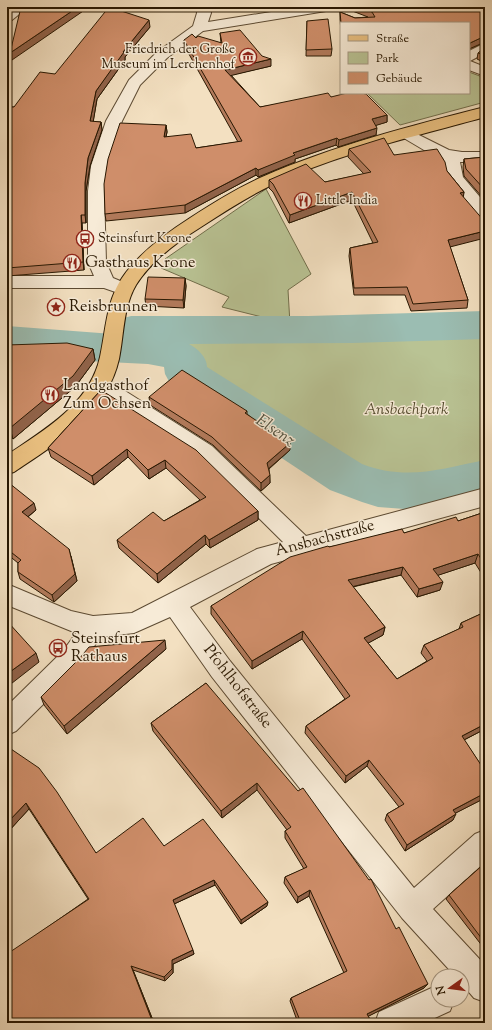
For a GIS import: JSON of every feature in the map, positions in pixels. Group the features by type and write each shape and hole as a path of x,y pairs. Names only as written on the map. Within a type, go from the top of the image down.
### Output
{"main road":[{"path":"7,466 57,431 81,408 100,386 107,367 124,290 152,255 170,240 244,193 307,165 485,112"}],"street":[{"path":"7,17 21,7"},
{"path":"199,28 204,13 203,7"},
{"path":"106,282 97,262 96,191 99,166 114,120 134,83 162,55 199,28 327,7 340,12"},
{"path":"470,56 485,47"},
{"path":"470,65 485,72"},
{"path":"407,134 433,151 451,156 485,157"},
{"path":"451,156 455,178 485,214"},
{"path":"7,282 106,282 124,290"},
{"path":"100,386 115,394 205,452 301,545"},
{"name":"Ansbachstraße","path":"174,604 265,556 301,545 485,497"},
{"path":"7,594 68,620 93,627 134,623 174,604"},
{"name":"Pfohlhofstraße","path":"174,604 226,675 412,908 456,968"},
{"path":"7,723 72,659 93,627"},
{"path":"412,908 485,844"},
{"name":"Pfohlhofstraße","path":"470,977 485,987"},
{"path":"390,1023 430,1004"}],"green space":[{"path":"470,72 485,78 485,102 400,125 368,94 470,94"},
{"path":"266,189 311,274 288,290 290,324 222,307 229,297 161,268 169,262 165,259"},
{"name":"Ansbachpark","path":"485,330 485,473 419,487 378,484 173,348 165,335 305,337"}],"building":[{"path":"21,7 78,7 10,53"},
{"path":"109,7 149,20 123,52 96,91 90,121 101,122 88,158 85,183 85,215 81,215 83,262 7,268 7,107 14,107 40,72 55,74"},
{"path":"359,7 485,7 485,36 470,43 470,22 341,22 340,12 355,18 375,17 372,12"},
{"path":"328,19 332,49 306,50 307,21"},
{"path":"240,30 262,56 271,59 225,70 260,107 328,93 331,97 343,94 366,94 387,115 372,119 377,128 339,140 337,138 293,153 295,155 258,170 256,168 185,205 105,214 104,184 108,159 120,123 166,125 164,137 191,134 196,148 242,141 184,40 192,34 196,38 198,36 222,43 220,33"},
{"path":"485,48 485,55 478,53"},
{"path":"384,138 394,155 437,149 445,162 447,171 464,192 460,193 485,222 485,231 448,240 468,300 413,304 407,287 354,288 350,248 378,242 352,192 290,215 273,184 269,180 306,164 325,182 371,172 349,149"},
{"path":"485,157 484,189 466,169 464,159"},
{"path":"148,277 185,278 183,300 145,299"},
{"path":"67,343 93,349 73,376 10,428 7,425 7,345"},
{"path":"182,370 247,411 245,413 290,443 267,463 270,475 261,483 212,437 149,397"},
{"path":"101,390 196,450 258,511 209,540 205,535 157,574 117,540 153,512 164,521 206,497 165,460 148,470 127,449 92,476 48,448"},
{"path":"9,483 34,503 22,512 69,549 75,574 52,595 18,572 18,563 21,560 7,549 7,484"},
{"path":"485,512 485,565 478,554 433,569 443,582 419,589 403,567 348,580 385,627 364,638 397,679 433,658 424,645 463,627 461,623 485,612 485,724 462,736 485,771 485,793 453,810 456,814 407,845 387,814 404,804 369,760 346,776 306,726 350,696 303,631 252,661 211,606 290,557 328,546 402,529 404,533 456,517 458,521"},
{"path":"7,621 36,653 7,674"},
{"path":"165,640 64,726 41,697 89,647"},
{"path":"206,683 298,791 303,788 369,880 371,879 396,929 399,927 428,984 367,1014 372,1023 301,1023 291,998 347,971 310,890 298,897 285,877 307,867 285,831 291,827 257,783 221,811 151,723"},
{"path":"11,749 39,768 57,792 96,853 143,818 164,846 203,819 268,902 241,920 214,880 173,900 193,950 172,960 172,969 164,977 131,966 153,1023 7,1023 7,954 89,899 26,803 7,823 7,754"},
{"path":"485,863 485,943 449,895"},
{"path":"236,1020 238,1023 230,1023"}],"waterway":[{"name":"Elsenz","path":"131,330 308,330 485,325"},
{"name":"Elsenz","path":"7,340 67,346 148,350 176,355 186,363 186,374 346,477 378,489 418,492 485,478"}],"place":[{"name":"Friedrich der Große Museum im Lerchenhof","path":"248,57"},
{"name":"Little India","path":"303,201"},
{"name":"Steinsfurt Krone","path":"85,239"},
{"name":"Gasthaus Krone","path":"72,263"},
{"name":"Reisbrunnen","path":"56,307"},
{"name":"Landgasthof Zum Ochsen","path":"50,395"},
{"name":"Steinsfurt Rathaus","path":"58,648"}]}
